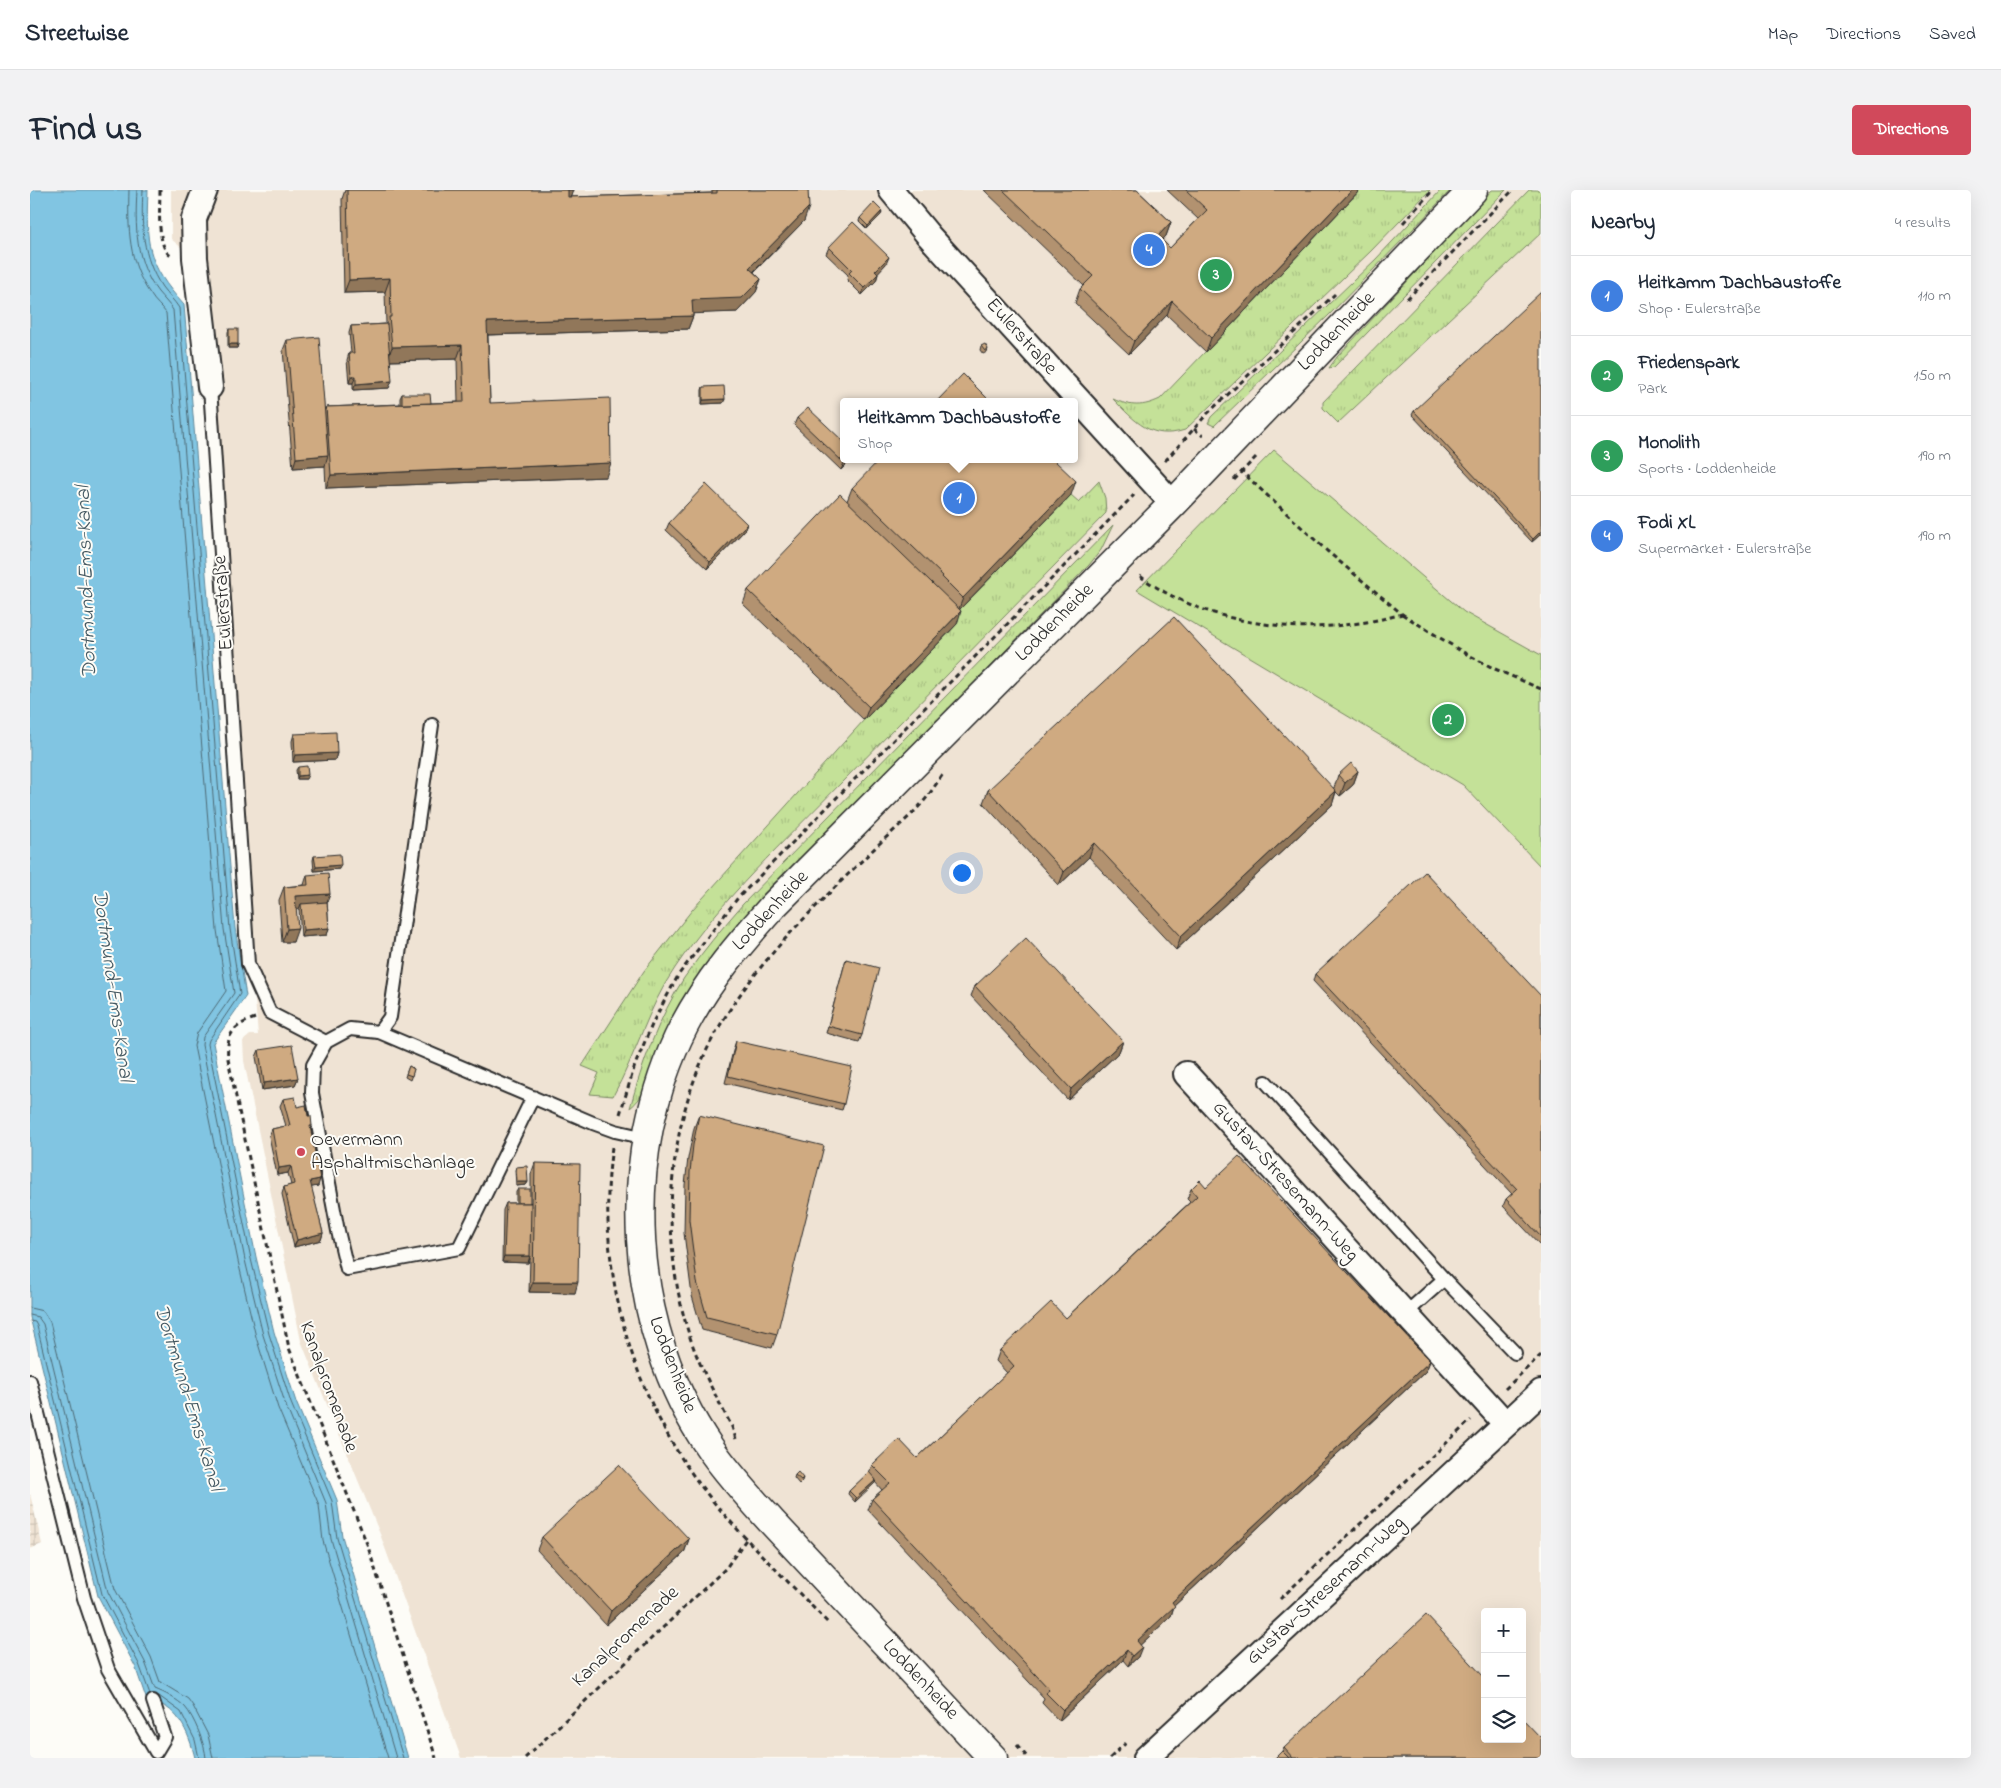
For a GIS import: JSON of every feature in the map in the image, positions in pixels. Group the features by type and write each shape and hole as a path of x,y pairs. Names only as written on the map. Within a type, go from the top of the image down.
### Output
{"street":[{"name":"Eulerstraße","path":"205,190 194,219 196,258 210,387"},
{"name":"Eulerstraße","path":"891,190 929,236 1076,398"},
{"name":"Loddenheide","path":"993,1758 764,1514 710,1448 690,1415 659,1342 650,1305 641,1246 640,1197 646,1138 661,1083 671,1054 684,1026 723,964 774,905 1173,504 1473,190"},
{"name":"Eulerstraße","path":"1078,401 1173,504"},
{"name":"Gustav-Stresemann-Weg","path":"1186,1074 1506,1424"},
{"name":"Gustav-Stresemann-Weg","path":"1146,1758 1541,1392"}],"lane":[{"name":"Eulerstraße","path":"210,387 248,964 270,1013"},
{"path":"379,1032 390,1017 432,725"},
{"path":"270,1013 326,1042"},
{"path":"534,1097 459,1248 348,1269 338,1231 312,1093 313,1065 326,1042 350,1029 379,1032 534,1097 615,1131 646,1138"},
{"path":"1266,1082 1444,1279 1515,1353"},
{"path":"1406,1314 1444,1279"},
{"path":"30,1381 87,1607 108,1668 157,1755"},
{"path":"153,1701 165,1737 157,1755"}],"path":[{"path":"160,190 160,226 162,243 167,253 175,257 196,258"},
{"path":"1402,224 1433,190"},
{"path":"615,1131 635,1065 654,1020 679,974 737,899 1149,479 1207,414 1337,293"},
{"path":"1242,472 1327,551 1402,614 1461,652 1541,689"},
{"path":"1140,576 1155,587 1186,602 1230,618 1278,625 1344,625 1377,621 1402,614"},
{"path":"738,1445 732,1427 698,1358 682,1309 674,1266 671,1206 674,1168 685,1109 714,1036 735,1000 757,970 824,897 927,797 945,771 930,784"},
{"name":"Kanalpromenade","path":"270,1013 243,1022 234,1029 227,1047 289,1348 367,1544 436,1758"},
{"name":"Kanalpromenade","path":"525,1758 726,1568 747,1538 718,1506 689,1469 654,1410 632,1356 622,1323 614,1280 608,1222 609,1171 615,1131"},
{"path":"1274,1604 1541,1355"},
{"path":"1110,1758 1132,1738"}],"shaded area":[{"path":"171,190 1541,190 1541,1758 461,1758 380,1534 301,1341 244,1061 243,1041 250,1035 258,1035 202,385 203,251 183,249 171,239"},
{"path":"30,1494 42,1544 30,1549"}],"green space":[{"path":"1360,190 1430,190 1371,251 1185,430 1173,433 1153,431 1136,421 1113,399 1137,405 1160,399"},
{"path":"1441,190 1451,190 1329,315 1214,426 1208,423 1211,417 1376,259"},
{"path":"1492,190 1506,190 1334,367 1329,368 1337,357"},
{"path":"1529,190 1541,190 1541,233 1338,423 1323,408 1323,402"},
{"path":"1274,450 1464,612 1541,655 1541,867 1463,785 1137,590"},
{"path":"1099,481 1105,498 1106,513 734,894 693,942 666,983 613,1096 590,1094 599,1073 582,1066 644,971 692,910 864,720 956,625 958,611 1071,495 1079,502"},
{"path":"1113,525 1101,550 1089,565 750,912 729,936 700,973 683,999 659,1050 644,1091 630,1108 646,1058 659,1025 675,993 684,978 720,931 743,904"}],"water":[{"name":"Dortmund-Ems-Kanal","path":"30,190 148,190 147,225 151,252 162,277 184,305 235,928 246,996 213,1043 256,1257 274,1332 296,1402 337,1500 342,1536 408,1758 195,1758 185,1730 174,1713 157,1703 147,1701 135,1666 98,1596 30,1317"}],"building":[{"path":"347,190 568,190 568,197 717,193 717,190 808,190 809,207 749,268 761,279 742,298 692,300 693,316 487,322 490,403 610,398 611,463 331,475 326,407 464,402 462,345 392,347 389,317 391,317 390,278 349,280"},
{"path":"1003,190 1137,190 1171,222 1158,236 1170,248 1207,210 1186,190 1352,190 1211,338 1172,301 1134,341 1080,289 1093,276"},
{"path":"874,203 882,211 868,226 860,218"},
{"path":"853,222 889,257 875,271 878,274 864,288 849,273 852,270 829,247"},
{"path":"1541,292 1541,531 1533,539 1414,411"},
{"path":"387,324 392,381 356,384 356,376 351,376 349,353 354,353 351,326"},
{"path":"229,329 238,329 238,344 229,344"},
{"path":"319,337 328,455 296,458 287,340"},
{"path":"985,344 988,349 985,351 981,346"},
{"path":"963,374 987,398 940,398"},
{"path":"724,386 725,399 703,400 703,387"},
{"path":"402,394 430,394 431,403 402,404"},
{"path":"808,408 840,438 840,459 797,418"},
{"path":"876,463 1057,463 1076,481 963,598 943,576 852,488"},
{"path":"706,484 747,524 710,562 669,523"},
{"path":"840,494 961,611 869,707 748,590"},
{"path":"1174,617 1336,791 1181,936 1094,843 1064,872 988,790"},
{"path":"336,732 337,753 295,755 294,734"},
{"path":"1351,763 1358,771 1345,783 1338,775"},
{"path":"307,766 308,775 298,776 298,767"},
{"path":"340,854 341,865 316,867 314,856"},
{"path":"1425,872 1541,996 1541,1237 1506,1199 1517,1189 1315,974"},
{"path":"328,873 330,894 295,896 298,928 287,929 284,887 308,885 307,875"},
{"path":"327,902 329,928 303,930 301,904"},
{"path":"1026,938 1123,1041 1071,1089 975,986"},
{"path":"846,959 879,968 862,1035 828,1026"},
{"path":"736,1041 852,1067 844,1104 728,1076"},
{"path":"292,1045 298,1078 264,1083 259,1050"},
{"path":"409,1066 414,1069 412,1076 406,1074"},
{"path":"295,1097 297,1107 306,1105 308,1116 311,1116 312,1126 310,1126 320,1179 310,1181 323,1233 297,1240 284,1187 294,1184 291,1166 279,1168 272,1129 290,1125 283,1099"},
{"path":"699,1115 824,1146 777,1334 707,1317 697,1282 689,1220 690,1172"},
{"path":"1239,1156 1430,1361 1172,1602 1175,1606 1137,1641 1142,1647 1132,1656 1127,1650 1063,1710 1046,1693 1049,1689 872,1499 890,1483 872,1465 899,1439 917,1458 1014,1366 1000,1350 1051,1302 1066,1318 1197,1196 1191,1189 1200,1180 1206,1187"},
{"path":"535,1163 580,1164 578,1282 533,1282"},
{"path":"527,1166 528,1182 517,1182 516,1167"},
{"path":"518,1189 530,1189 530,1203 518,1203"},
{"path":"506,1203 531,1203 530,1256 504,1256"},
{"path":"619,1465 689,1539 611,1611 542,1537"},
{"path":"798,1472 803,1478 801,1480 795,1475"},
{"path":"869,1472 876,1480 856,1498 849,1491"},
{"path":"1426,1615 1481,1674 1481,1743 1526,1743 1526,1722 1541,1738 1541,1758 1293,1758 1284,1748"},
{"path":"1282,1751 1289,1758 1275,1758"}],"place":[{"name":"Fodi XL","path":"1149,250"},
{"name":"Monolith","path":"1216,275"},
{"name":"Heitkamm Dachbaustoffe","path":"959,498"},
{"name":"Friedenspark","path":"1448,720"},
{"name":"Oevermann Asphaltmischanlage","path":"301,1152"}]}
